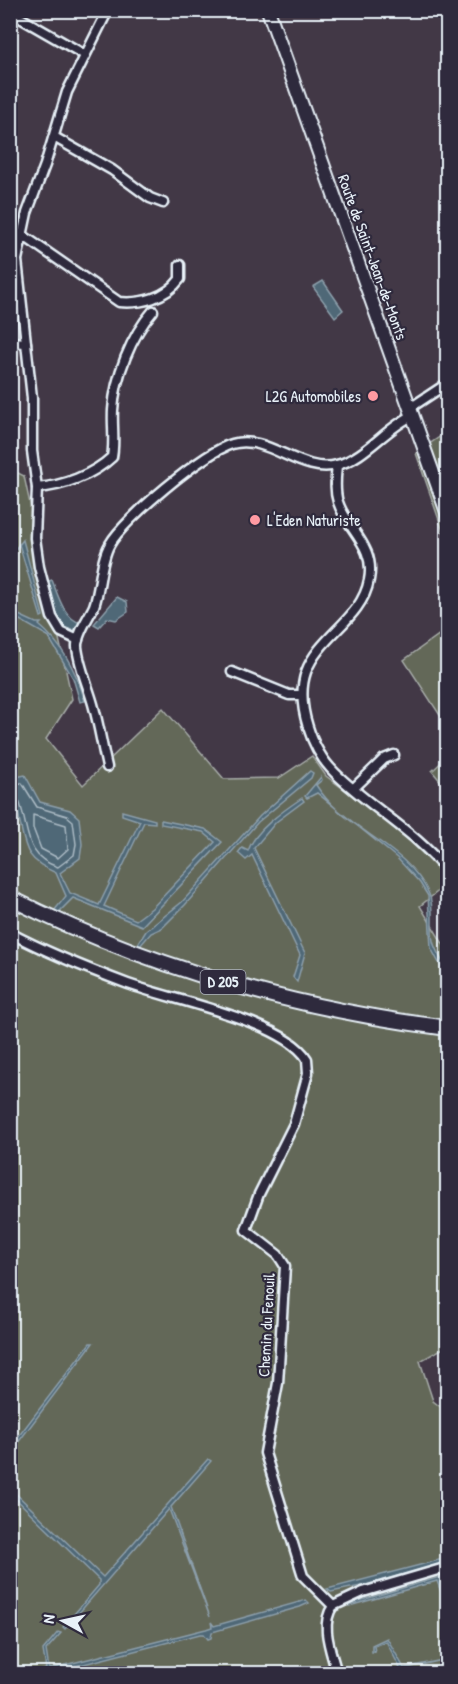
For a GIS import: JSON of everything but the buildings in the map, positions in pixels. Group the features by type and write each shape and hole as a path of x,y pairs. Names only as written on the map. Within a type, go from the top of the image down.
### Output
{"main road":[{"name":"Route de Saint-Jean-de-Monts","path":"268,10 447,515"},
{"name":"D 205","path":"10,898 125,949 229,984 298,1003 447,1028"}],"street":[{"path":"78,640 61,632 49,607 36,545 37,488 17,260 21,234 67,92 108,10"},
{"path":"10,12 85,55"},
{"path":"54,137 112,170 150,198 163,203"},
{"path":"21,234 119,302 138,304 171,289 180,279 180,265"},
{"path":"37,488 58,486 104,465 112,457 113,408 125,359 144,321 153,311"},
{"path":"10,342 26,344"},
{"path":"107,766 95,708 77,646 96,598 109,546 142,510 209,456 230,444 251,443 324,467 337,465 353,458 447,383"},
{"path":"337,465 338,501 365,546 370,578 362,600 313,657 305,674 302,695 316,747 335,773 422,844 447,872"},
{"path":"232,672 289,695 302,695"},
{"path":"354,788 384,759 394,754"},
{"name":"Chemin du Fenouil","path":"10,933 127,984 260,1026 279,1035 304,1053 309,1065 294,1124 246,1226 248,1233 278,1255 285,1266 278,1383 265,1454 303,1576 307,1583 333,1606"},
{"path":"337,1674 327,1620 333,1606 363,1592 447,1567"}],"green space":[{"path":"447,432 447,543 416,453"},
{"path":"10,469 24,476 72,699 46,739 83,785 163,708 224,779 279,778 312,756 326,776 402,832 447,879 447,884 420,906 448,952 447,1346 420,1361 433,1401 447,1412 447,1673 11,1673"},
{"path":"447,629 447,726 404,660"},
{"path":"447,757 447,789 432,771"}],"water":[{"path":"323,281 343,310 335,317 313,287"},
{"path":"23,540 43,616 41,617 19,545"},
{"path":"52,580 66,612 75,621 81,623 74,630 64,629 56,615 46,582"},
{"path":"117,597 127,602 128,612 116,620 107,618 99,627 94,624"},
{"path":"10,611 36,623 41,623 39,625 55,641 68,660 85,701 80,702 73,678 48,636 11,615"},
{"path":"310,771 313,773 311,778 258,822 185,905 162,928 151,933 140,946 138,944 146,931 182,902 260,816"},
{"path":"25,775 40,802 70,810 79,818 82,844 80,858 60,873 70,893 99,905 140,821 122,815 122,811 155,820 155,823 144,822 104,906 136,920 152,908 215,842 203,832 161,824 161,820 205,829 222,842 142,926 73,898 58,913 54,911 66,896 56,873 37,862 27,850 11,788 11,778"},
{"path":"321,777 322,780 316,785 338,810 317,793 307,798 305,796"},
{"path":"302,798 304,801 276,822 254,848 305,953 297,982 293,977 300,955 252,855 246,860 238,853 242,848 248,851 263,828"},
{"path":"354,823 391,850 419,877 431,899 433,941 446,968 447,978 431,948 428,896 420,883 397,858"},
{"path":"90,1343 93,1343 11,1452 11,1446"},
{"path":"208,1459 211,1461 171,1507 210,1617 169,1509 65,1629 63,1627 99,1585 99,1580 11,1494 11,1489 103,1577"},
{"path":"447,1558 447,1562 366,1585 331,1592 327,1589"},
{"path":"447,1575 447,1579 442,1582 447,1608 437,1581 349,1606 348,1604"},
{"path":"306,1600 309,1603 300,1607 212,1632 211,1638 208,1639 204,1634 200,1634 49,1673 35,1673 46,1669 43,1650 58,1632 61,1633 46,1650 49,1669 206,1629 212,1627 211,1622 214,1626"},
{"path":"387,1638 404,1668 447,1659 386,1673 400,1668 386,1641 374,1646 375,1652 372,1652 372,1645"}],"place":[{"name":"L2G Automobiles","path":"373,396"},
{"name":"L'Eden Naturiste","path":"255,520"}]}
